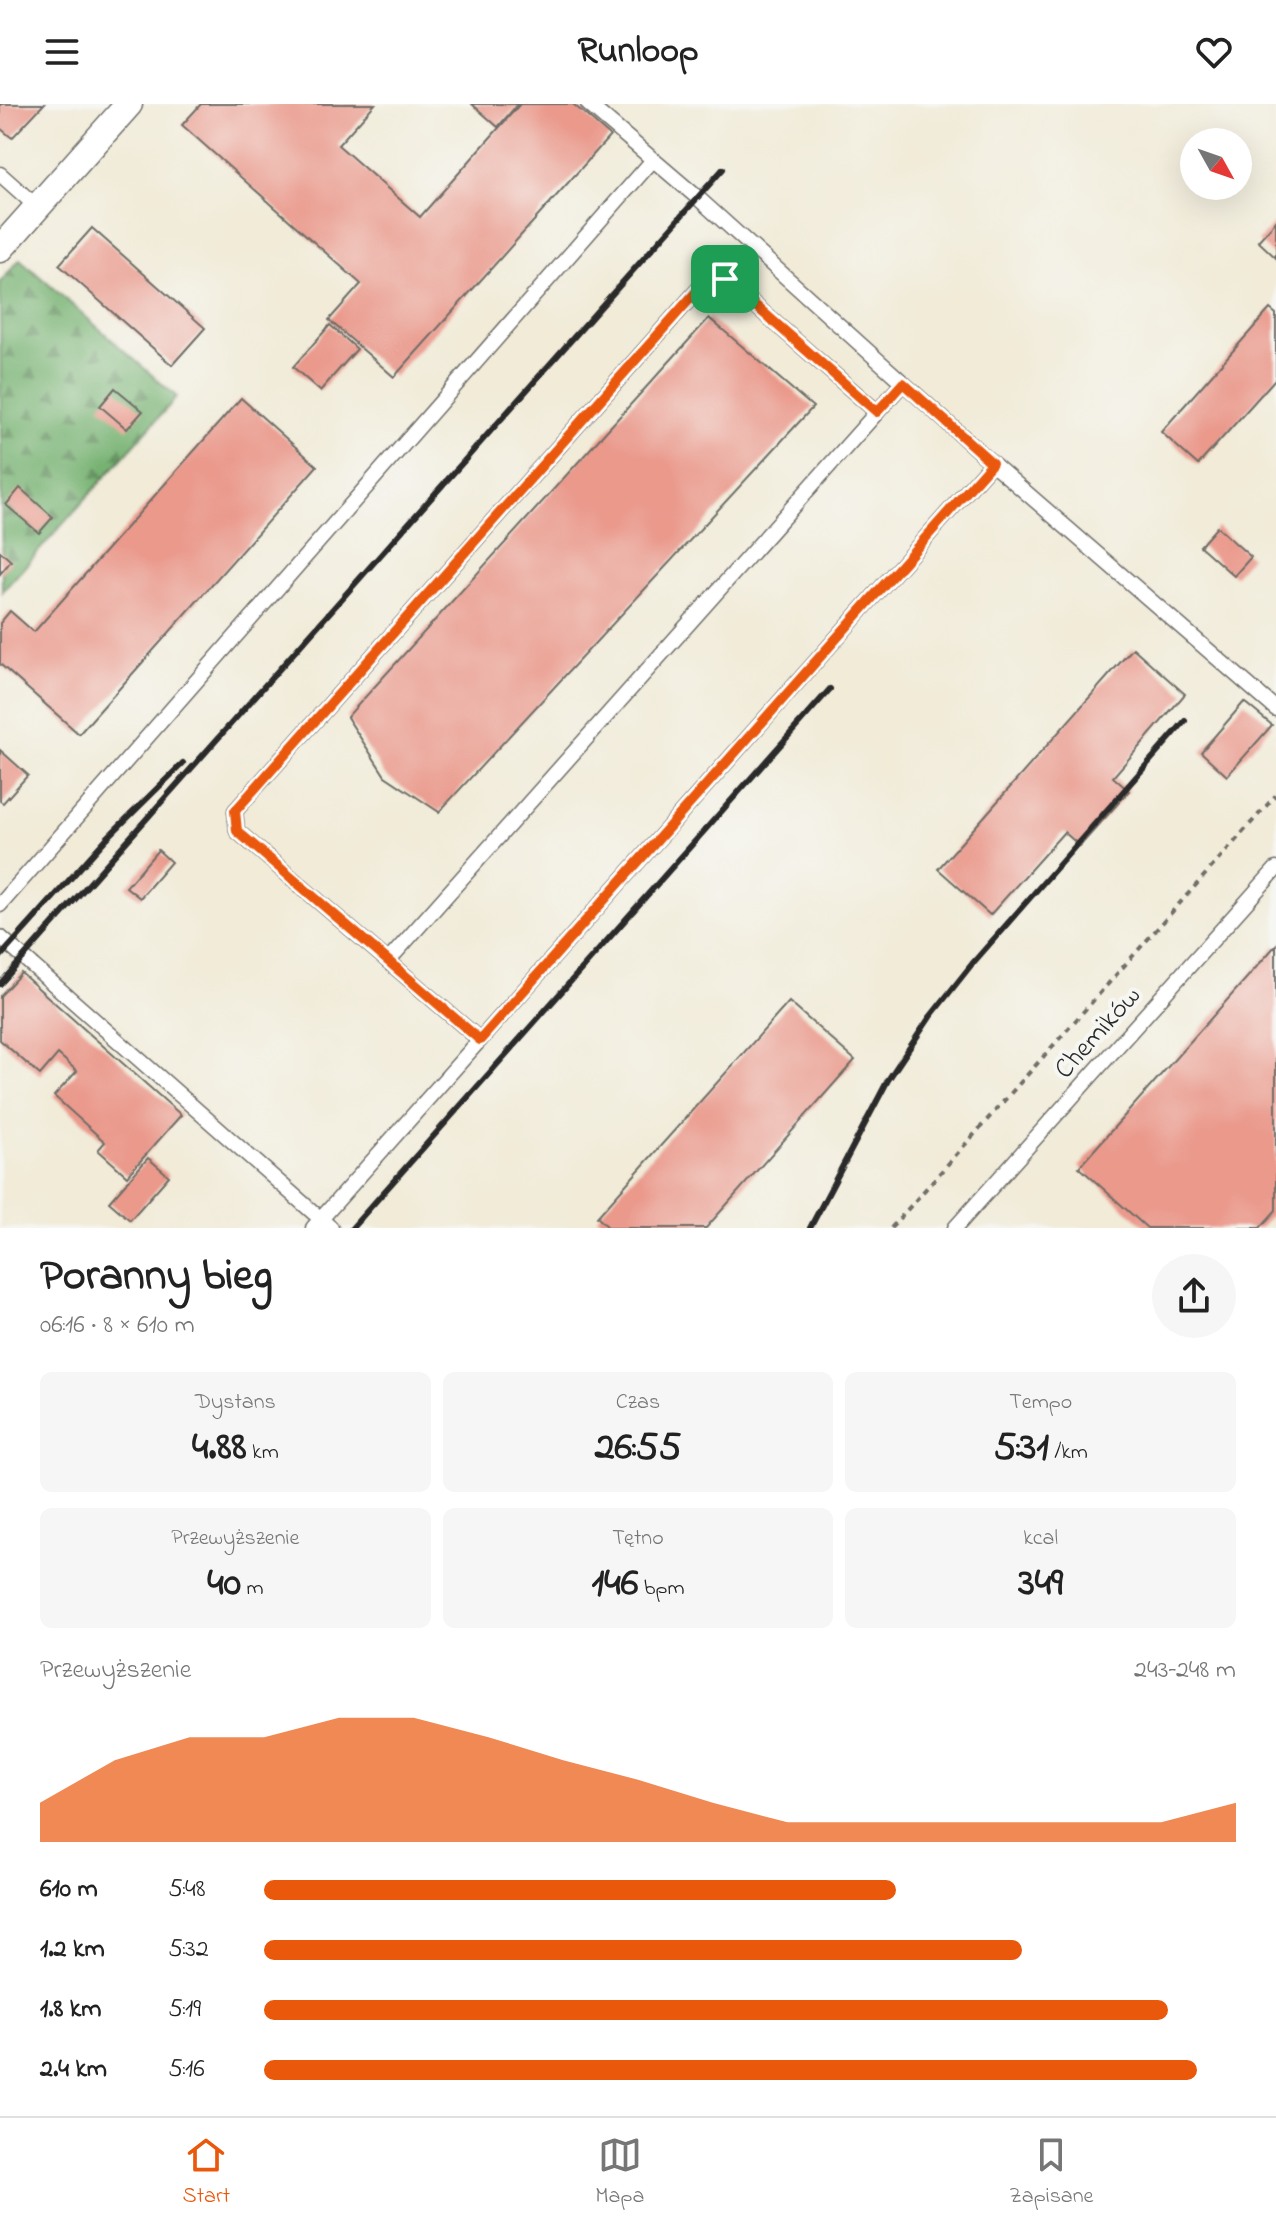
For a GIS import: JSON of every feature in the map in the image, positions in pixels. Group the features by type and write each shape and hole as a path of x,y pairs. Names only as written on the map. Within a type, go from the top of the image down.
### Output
{"street":[{"path":"0,249 129,104"}],"lane":[{"path":"588,104 698,198 992,463 1276,709"},
{"path":"0,905 652,161"},
{"path":"0,174 37,207"},
{"path":"480,1040 237,831 235,811 704,283 725,279 877,412"},
{"path":"388,961 903,383"},
{"path":"0,937 322,1225 480,1040 992,463"},
{"name":"Chemików","path":"955,1228 1276,869"}],"path":[{"path":"891,1228 1276,795"}],"green space":[{"path":"20,259 177,397 2,592 0,282"}],"building":[{"path":"0,104 44,104 12,138 0,128"},
{"path":"201,104 375,104 338,145 420,217 520,104 573,104 610,136 394,377 329,320 361,284 182,125"},
{"path":"472,104 518,104 498,127"},
{"path":"1276,221 1276,258 1258,241"},
{"path":"92,228 205,328 172,365 59,265"},
{"path":"1270,309 1276,314 1276,378 1198,465 1161,432"},
{"path":"709,318 813,407 439,812 385,776 347,717"},
{"path":"330,325 357,349 320,391 293,367"},
{"path":"115,388 143,411 127,429 100,406"},
{"path":"241,398 317,466 79,734 0,664 0,623 10,611 34,632"},
{"path":"20,488 53,517 39,533 6,505"},
{"path":"1217,527 1251,557 1234,576 1200,546"},
{"path":"0,551 11,561 0,574"},
{"path":"1133,648 1185,694 1113,777 1129,791 1080,846 1064,832 990,915 938,869"},
{"path":"1244,702 1272,725 1227,776 1201,752"},
{"path":"0,750 28,775 3,803 0,801"},
{"path":"158,850 171,862 140,898 126,887"},
{"path":"1276,945 1276,1210 1260,1228 1147,1228 1079,1167"},
{"path":"21,973 181,1115 127,1176 98,1150 105,1142 54,1096 77,1071 58,1054 40,1075 0,1040 0,996"},
{"path":"789,1002 855,1060 706,1228 609,1228 597,1217"},
{"path":"148,1158 169,1176 130,1220 109,1202"}],"railway":[{"path":"0,984 723,169"},
{"path":"352,1228 830,689"},
{"path":"810,1228 888,1080 930,1017 972,964 1185,721"},
{"path":"0,957 106,839 183,763"}],"route":[{"path":"725,279 877,412 903,383 992,463 480,1040 237,831 235,811 704,283 725,279"}]}
